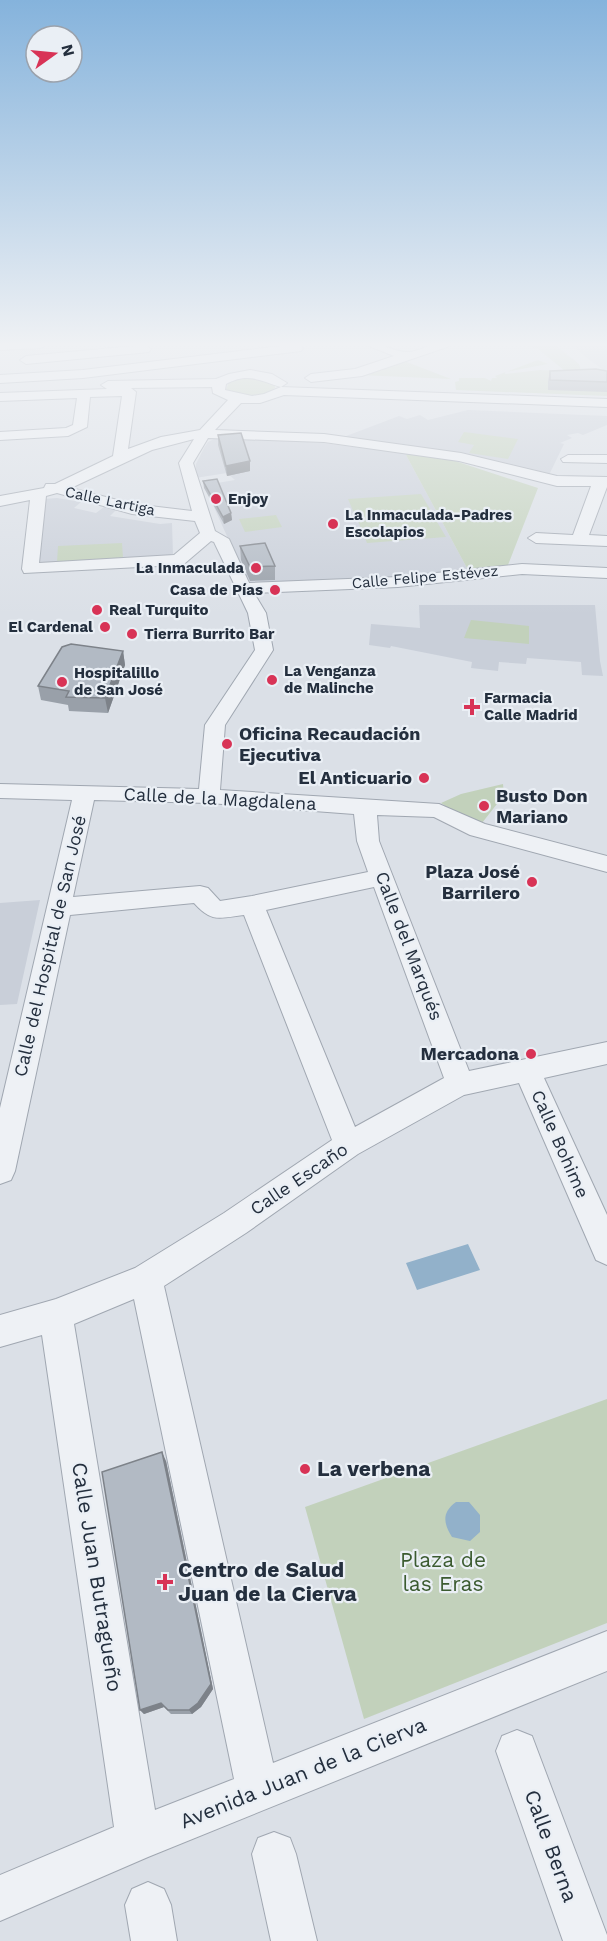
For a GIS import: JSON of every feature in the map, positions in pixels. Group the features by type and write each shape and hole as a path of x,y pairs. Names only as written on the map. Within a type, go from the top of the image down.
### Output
{"street":[{"path":"0,436 24,435"},
{"path":"120,457 123,435"},
{"path":"0,501 55,489 120,457 194,435"},
{"path":"204,435 186,463 201,517 209,534 221,538 243,588 257,613 264,650 215,725 209,796"},
{"path":"221,435 324,438 461,457 557,481 604,482 579,540"},
{"path":"568,459 607,459"},
{"name":"Calle Lartiga","path":"0,485 33,484 132,509 201,517"},
{"path":"39,493 30,569 178,560 209,534"},
{"path":"536,538 607,541"},
{"name":"Calle Felipe Estévez","path":"243,588 398,582 522,568 607,573"},
{"name":"Calle de la Magdalena","path":"0,791 209,796 365,807 420,808 439,812 478,830 607,864"},
{"name":"Calle del Hospital de San José","path":"0,1171 85,792"},
{"name":"Calle del Marqués","path":"365,807 368,841 460,1083"},
{"path":"58,907 200,894 215,910 252,905 382,877"},
{"path":"252,905 348,1145"},
{"name":"Calle Escaño","path":"0,1331 56,1315 146,1280 235,1223 348,1145 460,1083 607,1053"},
{"name":"Calle Bohime","path":"527,1071 607,1250"},
{"path":"146,1280 258,1791"},
{"name":"Calle Juan Butragueño","path":"56,1315 138,1839"},
{"name":"Avenida Juan de la Cierva","path":"0,1898 138,1839 607,1651"},
{"name":"Calle Berna","path":"517,1751 584,1940"},
{"path":"274,1854 294,1941"}],"shaded area":[{"path":"350,435 569,435 567,435 572,438 560,443 564,444 549,475 465,453 341,438"},
{"name":"La Inmaculada-Padres Escolapios","path":"218,437 323,443 410,454 406,455 468,570 404,577 249,585 213,505 224,504 217,483 235,480 227,473 195,478 196,464 204,448 208,442"},
{"path":"57,498 81,502 74,508 96,513 104,507 116,510 110,516 160,524 172,523 173,556 38,565 44,499"},
{"path":"419,605 595,605 603,676 582,675 581,662 527,658 526,664 499,662 498,671 471,668 472,662 391,646 390,648 369,645 371,624 420,628"},
{"path":"40,900 17,1004 0,1005 0,903"}],"green space":[{"path":"462,435 518,439 508,459 469,453 474,445 458,442"},
{"path":"406,455 452,460 538,488 508,565 468,570"},
{"path":"421,494 433,514 357,520 348,499"},
{"path":"276,515 282,527 245,532 239,519"},
{"path":"433,515 446,537 367,543 358,521"},
{"path":"122,543 123,558 57,562 58,546"},
{"path":"471,620 529,626 529,644 464,638"},
{"path":"503,784 504,795 482,823 461,816 441,803 461,794"},
{"name":"Plaza de las Eras","path":"607,1399 607,1623 364,1719 305,1507"}],"water":[{"path":"468,1244 480,1270 417,1290 406,1263"},
{"path":"456,1502 469,1502 480,1515 480,1532 470,1541 452,1537 447,1527 446,1514"}],"building":[{"path":"218,435 242,435 250,461 226,466"},
{"path":"217,479 231,513 223,517 203,481"},
{"path":"265,543 275,566 250,567 240,546"},
{"path":"71,644 123,651 105,698 66,697 69,691 38,686 62,647"},
{"name":"Centro de Salud Juan de la Cierva","path":"162,1452 211,1684 198,1703 189,1710 168,1710 161,1703 140,1710 102,1472"}],"place":[{"name":"Enjoy","path":"216,499"},
{"name":"La Inmaculada-Padres Escolapios","path":"333,524"},
{"name":"La Inmaculada","path":"256,568"},
{"name":"Casa de Pías","path":"275,590"},
{"name":"Real Turquito","path":"97,610"},
{"name":"El Cardenal","path":"105,627"},
{"name":"Tierra Burrito Bar","path":"132,634"},
{"name":"La Venganza de Malinche","path":"272,680"},
{"name":"Hospitalillo de San José","path":"62,682"},
{"name":"Farmacia Calle Madrid","path":"472,707"},
{"name":"Oficina Recaudación Ejecutiva","path":"227,744"},
{"name":"El Anticuario","path":"424,778"},
{"name":"Busto Don Mariano","path":"484,806"},
{"name":"Plaza José Barrilero","path":"532,882"},
{"name":"Mercadona","path":"531,1054"},
{"name":"La verbena","path":"305,1469"},
{"name":"Centro de Salud Juan de la Cierva","path":"165,1582"}]}
